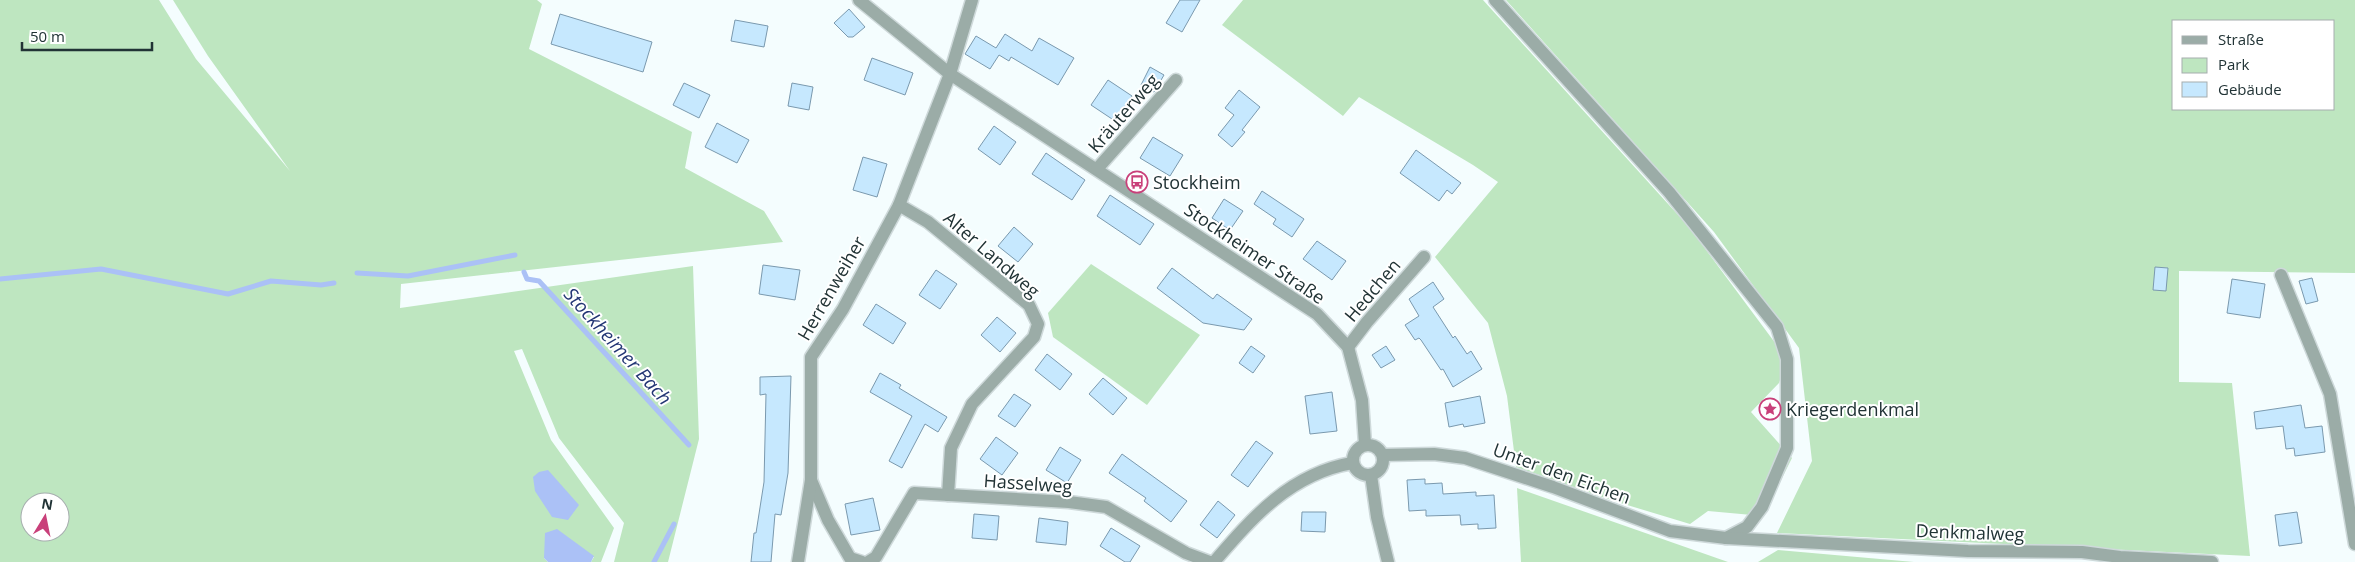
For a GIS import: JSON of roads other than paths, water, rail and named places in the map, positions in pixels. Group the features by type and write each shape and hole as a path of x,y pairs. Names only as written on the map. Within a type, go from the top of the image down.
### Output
{"street":[{"name":"Stockheimer Straße","path":"859,0 950,74 1317,314 1348,347 1362,400 1365,444"},
{"name":"Herrenweiher","path":"798,562 811,480 811,357 842,309 899,205 950,74 972,0"},
{"path":"1495,0 1669,192 1777,327 1787,359 1787,448 1762,507 1747,527 1726,538"},
{"name":"Kräuterweg","path":"1097,170 1176,80"},
{"name":"Alter Landweg","path":"899,205 928,222 1029,305 1038,324 1034,337 972,404 951,448 948,496"},
{"name":"Hedchen","path":"1348,347 1367,322 1424,257"},
{"path":"2281,275 2330,394 2355,544"},
{"path":"1365,444 1375,446 1383,455 1382,466 1371,475 1357,472 1352,463 1353,452 1365,444"},
{"name":"Unter den Eichen","path":"1383,455 1434,454 1466,458 1553,487 1670,531 1726,538"},
{"path":"1212,562 1252,519 1283,491 1331,469 1352,463"},
{"path":"1371,475 1377,517 1388,562"},
{"path":"811,480 828,520 850,558 862,562"},
{"name":"Hasselweg","path":"868,562 876,557 914,493 1070,502 1106,507 1186,553 1212,562"},
{"name":"Denkmalweg","path":"1726,538 1968,551 2082,552 2120,557 2212,562"}],"water":[{"path":"548,470 579,505 568,520 552,517 535,491 533,477 539,472"},
{"path":"557,529 594,556 591,562 548,562 544,558 545,533"}],"waterway":[{"name":"Stockheimer Bach","path":"357,273 408,276 515,255"},
{"name":"Stockheimer Bach","path":"0,279 101,269 228,294 271,281 321,285 334,283"},
{"name":"Stockheimer Bach","path":"524,272 527,279 539,281 689,445"},
{"name":"Stockheimer Bach","path":"654,562 674,524"}],"place":[{"name":"Stockheim","path":"1137,182"},
{"name":"Kriegerdenkmal","path":"1770,409"}]}
